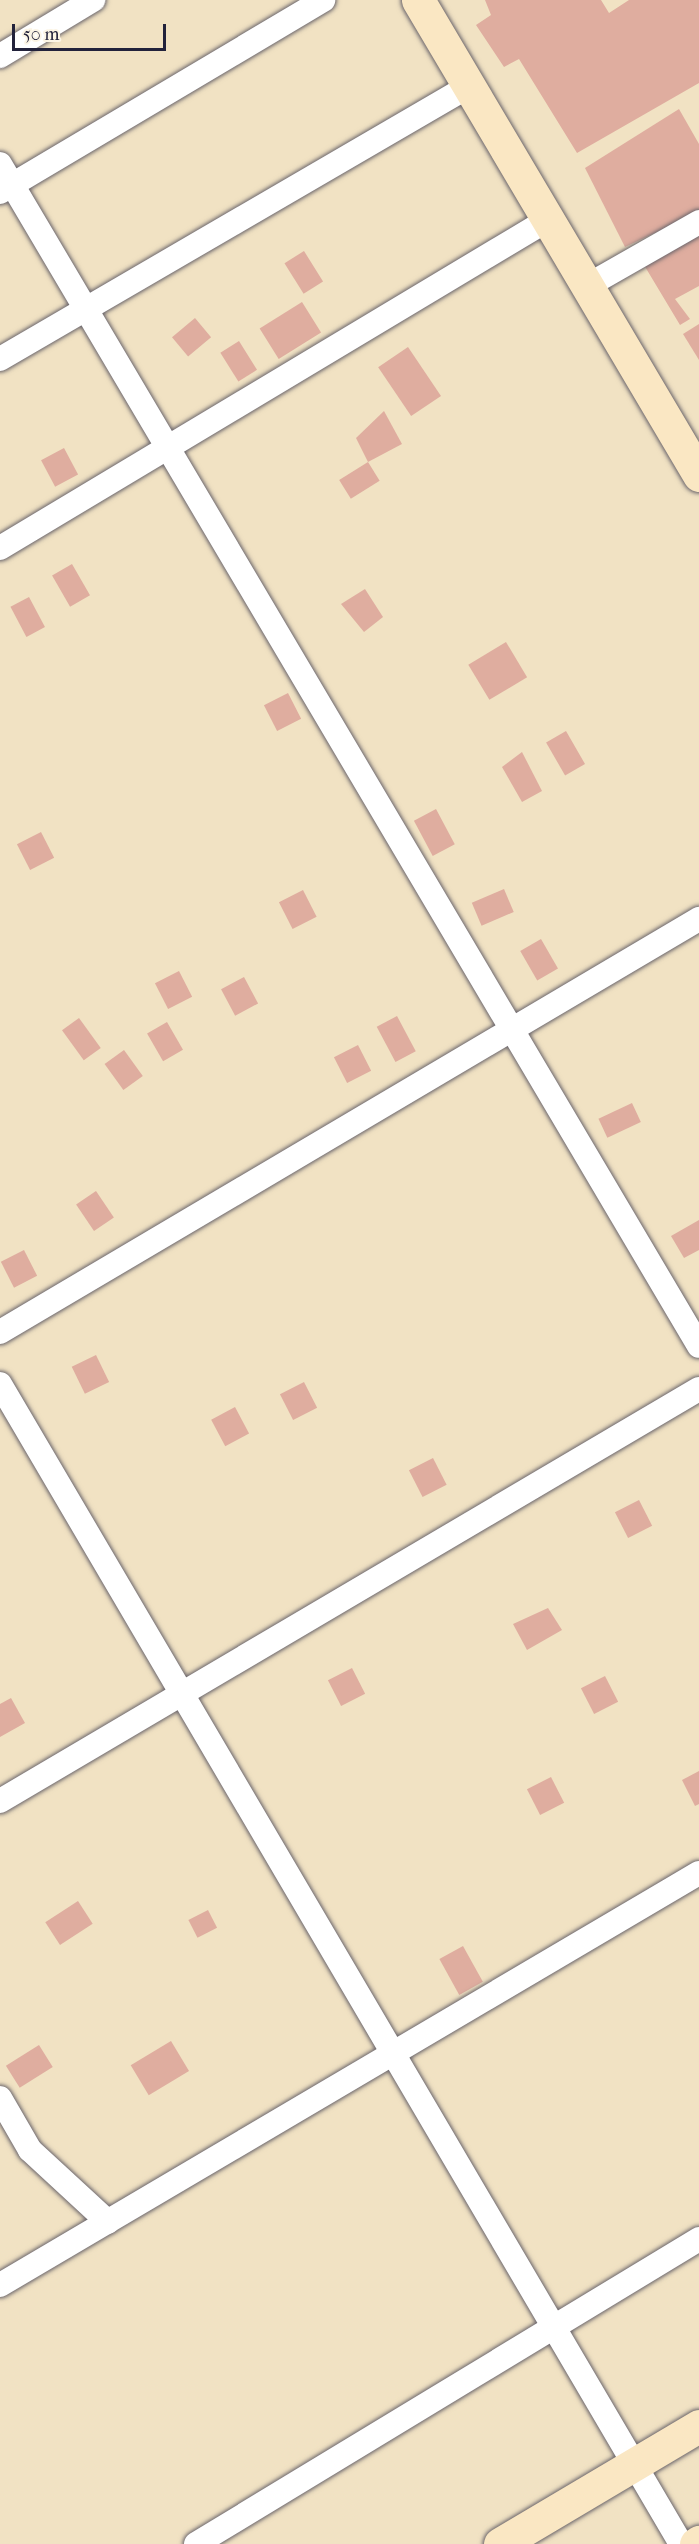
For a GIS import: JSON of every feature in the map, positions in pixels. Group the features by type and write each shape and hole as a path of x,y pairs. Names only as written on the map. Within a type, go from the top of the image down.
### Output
{"street":[{"path":"0,56 93,0"},
{"path":"323,0 4,181 86,309 699,1346"},
{"path":"420,1 699,475"},
{"path":"0,359 469,86"},
{"path":"0,548 169,450 549,219"},
{"path":"587,286 699,222"},
{"path":"0,1332 699,919"},
{"path":"0,1384 395,2052 552,2326 681,2544"},
{"path":"3,1796 183,1693 699,1389"},
{"path":"0,2285 699,1873"},
{"path":"0,2098 30,2150 108,2222"},
{"path":"196,2544 552,2326 699,2239"},
{"path":"500,2544 699,2426"}],"building":[{"path":"485,0 601,0 609,13 629,0 699,0 699,83 577,153 519,59 504,67 476,25 491,15"},
{"path":"679,109 699,144 699,212 625,247 585,168"},
{"path":"699,230 699,286 675,299 690,319 680,325 641,260"},
{"path":"304,251 323,282 304,294 284,263"},
{"path":"302,302 321,333 279,359 260,328"},
{"path":"195,318 211,337 188,356 172,337"},
{"path":"699,324 699,360 683,334"},
{"path":"239,341 257,370 238,381 220,353"},
{"path":"408,347 441,396 411,416 378,367"},
{"path":"384,411 402,444 368,462 356,438"},
{"path":"64,448 78,474 55,487 41,460"},
{"path":"368,462 380,481 351,499 339,480"},
{"path":"72,564 90,595 70,607 52,576"},
{"path":"365,589 383,617 364,632 341,604"},
{"path":"29,597 45,627 26,637 10,607"},
{"path":"506,642 527,677 489,700 468,665"},
{"path":"288,693 301,719 277,731 264,705"},
{"path":"566,731 585,764 565,775 546,742"},
{"path":"522,752 542,791 522,802 502,767"},
{"path":"436,809 455,844 433,856 414,821"},
{"path":"41,832 54,858 30,870 17,844"},
{"path":"504,889 514,912 482,926 472,903"},
{"path":"303,890 317,917 293,929 279,902"},
{"path":"541,939 558,968 537,980 520,951"},
{"path":"179,971 192,997 168,1009 155,983"},
{"path":"244,977 258,1003 235,1016 221,989"},
{"path":"397,1016 416,1051 395,1062 377,1027"},
{"path":"79,1018 101,1048 84,1060 62,1030"},
{"path":"167,1022 183,1050 163,1061 147,1034"},
{"path":"358,1045 371,1071 347,1083 334,1057"},
{"path":"124,1050 143,1076 123,1090 105,1064"},
{"path":"632,1103 641,1122 607,1138 598,1119"},
{"path":"96,1191 114,1218 94,1231 76,1204"},
{"path":"699,1220 699,1250 684,1258 671,1236"},
{"path":"24,1250 37,1276 14,1288 1,1262"},
{"path":"96,1355 109,1382 85,1394 72,1367"},
{"path":"304,1382 317,1408 293,1420 280,1394"},
{"path":"235,1407 249,1433 225,1446 211,1420"},
{"path":"433,1458 447,1485 423,1497 409,1470"},
{"path":"639,1500 652,1526 628,1538 615,1512"},
{"path":"548,1608 562,1630 527,1650 513,1624"},
{"path":"352,1668 365,1694 341,1706 328,1680"},
{"path":"605,1676 618,1702 594,1714 581,1688"},
{"path":"11,1698 25,1723 0,1737 0,1704"},
{"path":"699,1771 699,1804 695,1806 682,1780"},
{"path":"551,1777 564,1803 540,1815 527,1789"},
{"path":"78,1901 93,1924 60,1945 45,1922"},
{"path":"208,1910 217,1928 197,1938 188,1920"},
{"path":"463,1946 483,1982 459,1995 439,1959"},
{"path":"171,2041 189,2071 149,2095 131,2065"},
{"path":"39,2045 53,2067 20,2088 6,2066"}]}
